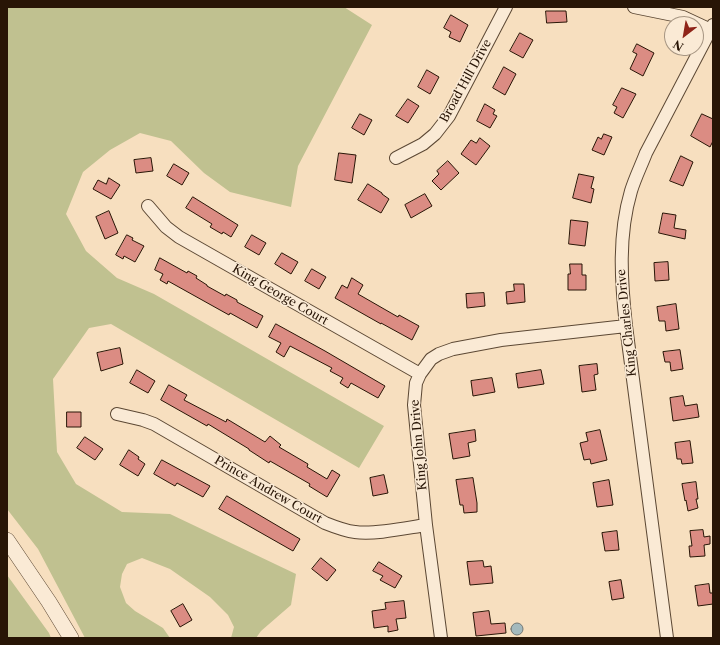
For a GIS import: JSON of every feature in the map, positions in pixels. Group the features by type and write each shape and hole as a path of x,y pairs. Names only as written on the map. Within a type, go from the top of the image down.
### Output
{"street":[{"path":"634,7 683,18 712,28"},
{"name":"Broad Hill Drive","path":"396,158 423,144 435,134 449,116 501,9"},
{"name":"King Charles Drive","path":"667,638 626,326 621,260 623,235 631,191 646,153 712,28"},
{"name":"King George Court","path":"148,206 166,227 179,237 420,374"},
{"name":"King John Drive","path":"441,638 426,525 414,405 416,383 420,374 431,359 452,349 501,340 626,326"},
{"name":"Prince Andrew Court","path":"117,414 154,424 326,523 339,528 355,532 366,532 426,525"},
{"path":"7,540 49,602 71,638"}],"green space":[{"path":"7,7 344,7 372,25 298,166 291,207 230,192 204,173 171,141 140,133 110,150 83,172 66,214 86,251 117,278 154,294 384,426 359,468 111,324 89,328 53,379 57,452 76,484 122,512 170,514 296,574 291,605 261,631 256,638 231,638 234,627 228,615 210,597 170,569 142,558 127,564 122,574 120,587 126,603 135,611 163,628 170,638 85,638 38,549 7,509"},
{"path":"7,575 49,633 51,638 7,638"}],"water":[{"path":"515,623 519,623 523,629 519,635 515,635 511,631 511,627"}],"building":[{"path":"546,11 566,11 567,22 547,23"},
{"path":"451,15 468,25 460,42 449,37 451,32 444,28"},
{"path":"520,33 533,40 523,58 510,51"},
{"path":"637,44 654,53 643,76 630,69 637,54 633,52"},
{"path":"504,67 516,74 505,95 493,88"},
{"path":"427,70 439,77 430,94 418,87"},
{"path":"622,88 636,94 623,118 614,113 617,107 613,105"},
{"path":"408,99 419,106 408,123 396,116"},
{"path":"485,104 495,110 493,114 497,116 490,128 477,121"},
{"path":"360,114 372,120 364,135 352,128"},
{"path":"702,114 713,119 713,141 710,147 691,136"},
{"path":"604,134 612,137 604,155 592,150 598,137 601,139"},
{"path":"480,138 490,146 476,165 461,154 471,140 476,143"},
{"path":"339,153 356,155 352,183 335,180"},
{"path":"681,156 693,162 683,186 670,181"},
{"path":"151,158 153,171 136,173 134,160"},
{"path":"448,161 459,173 441,190 432,181 439,174 437,171"},
{"path":"174,164 189,173 182,185 167,176"},
{"path":"579,174 594,177 591,188 594,189 591,203 573,198"},
{"path":"109,178 120,185 111,199 93,189 98,180 106,184"},
{"path":"368,184 389,199 381,213 358,200"},
{"path":"425,194 432,206 411,218 405,205"},
{"path":"193,197 238,225 231,237 210,227 212,224 186,208"},
{"path":"109,211 118,233 105,239 96,217"},
{"path":"663,213 676,215 674,228 686,230 685,239 659,233"},
{"path":"571,220 588,222 585,246 569,244"},
{"path":"127,235 133,238 132,240 144,246 135,262 124,256 123,259 116,255"},
{"path":"252,235 266,243 259,255 245,247"},
{"path":"282,253 298,262 291,274 275,264"},
{"path":"160,258 187,273 188,271 197,276 196,278 207,286 225,296 226,294 237,300 237,302 263,316 257,328 230,313 229,315 168,281 167,284 160,280 163,274 155,270"},
{"path":"668,262 669,280 655,281 654,263"},
{"path":"570,264 582,264 582,275 586,275 586,290 568,290 568,274 570,274"},
{"path":"312,269 326,277 319,289 305,281"},
{"path":"352,278 363,285 358,294 398,317 399,315 419,326 412,340 335,298 342,285 347,288"},
{"path":"514,284 524,284 525,302 507,304 506,292 514,291"},
{"path":"484,293 485,306 467,308 466,294"},
{"path":"676,304 679,329 666,331 665,321 659,321 657,307"},
{"path":"276,324 385,386 378,398 351,383 348,388 340,383 343,378 330,371 332,368 290,346 284,357 276,352 281,343 269,337"},
{"path":"120,348 123,364 101,371 97,353"},
{"path":"680,350 683,369 671,371 670,362 665,362 663,352"},
{"path":"597,364 598,374 594,375 596,390 582,392 579,366"},
{"path":"137,370 155,381 148,393 130,383"},
{"path":"541,370 544,384 518,388 516,374"},
{"path":"492,378 495,392 473,396 471,381"},
{"path":"169,385 187,395 184,400 226,422 227,419 265,442 270,436 281,445 279,447 308,464 307,467 327,479 332,470 340,475 327,497 309,486 310,484 270,461 269,463 208,424 207,426 161,400"},
{"path":"683,396 685,406 697,404 699,417 673,421 670,398"},
{"path":"67,412 81,412 81,427 67,427"},
{"path":"475,430 476,441 468,443 470,456 453,459 449,434"},
{"path":"600,430 607,460 591,464 590,459 584,460 580,443 588,441 586,433"},
{"path":"85,437 103,449 95,460 77,448"},
{"path":"690,441 693,463 682,464 681,459 677,459 675,443"},
{"path":"129,450 139,457 138,459 145,464 138,476 120,465"},
{"path":"162,460 210,486 203,497 177,483 175,486 154,474"},
{"path":"384,475 388,493 373,496 370,478"},
{"path":"473,478 477,512 464,513 463,505 460,505 456,480"},
{"path":"609,480 613,505 597,507 593,483"},
{"path":"696,482 698,499 696,499 698,508 688,511 682,484"},
{"path":"227,496 300,539 293,551 219,509"},
{"path":"703,530 704,537 710,536 710,544 704,545 705,556 690,557 689,546 692,546 690,531"},
{"path":"617,531 619,550 605,551 602,533"},
{"path":"321,558 336,570 327,581 312,569"},
{"path":"483,561 484,567 491,566 493,583 470,585 467,562"},
{"path":"379,562 402,576 395,588 380,580 383,576 373,571"},
{"path":"621,580 624,598 612,600 609,582"},
{"path":"709,584 710,593 713,593 713,604 698,606 695,586"},
{"path":"404,601 406,618 396,619 398,630 388,632 388,626 374,628 372,611 386,609 385,603"},
{"path":"183,604 192,620 180,627 171,611"},
{"path":"489,611 491,624 505,623 506,633 476,636 473,613"}]}
